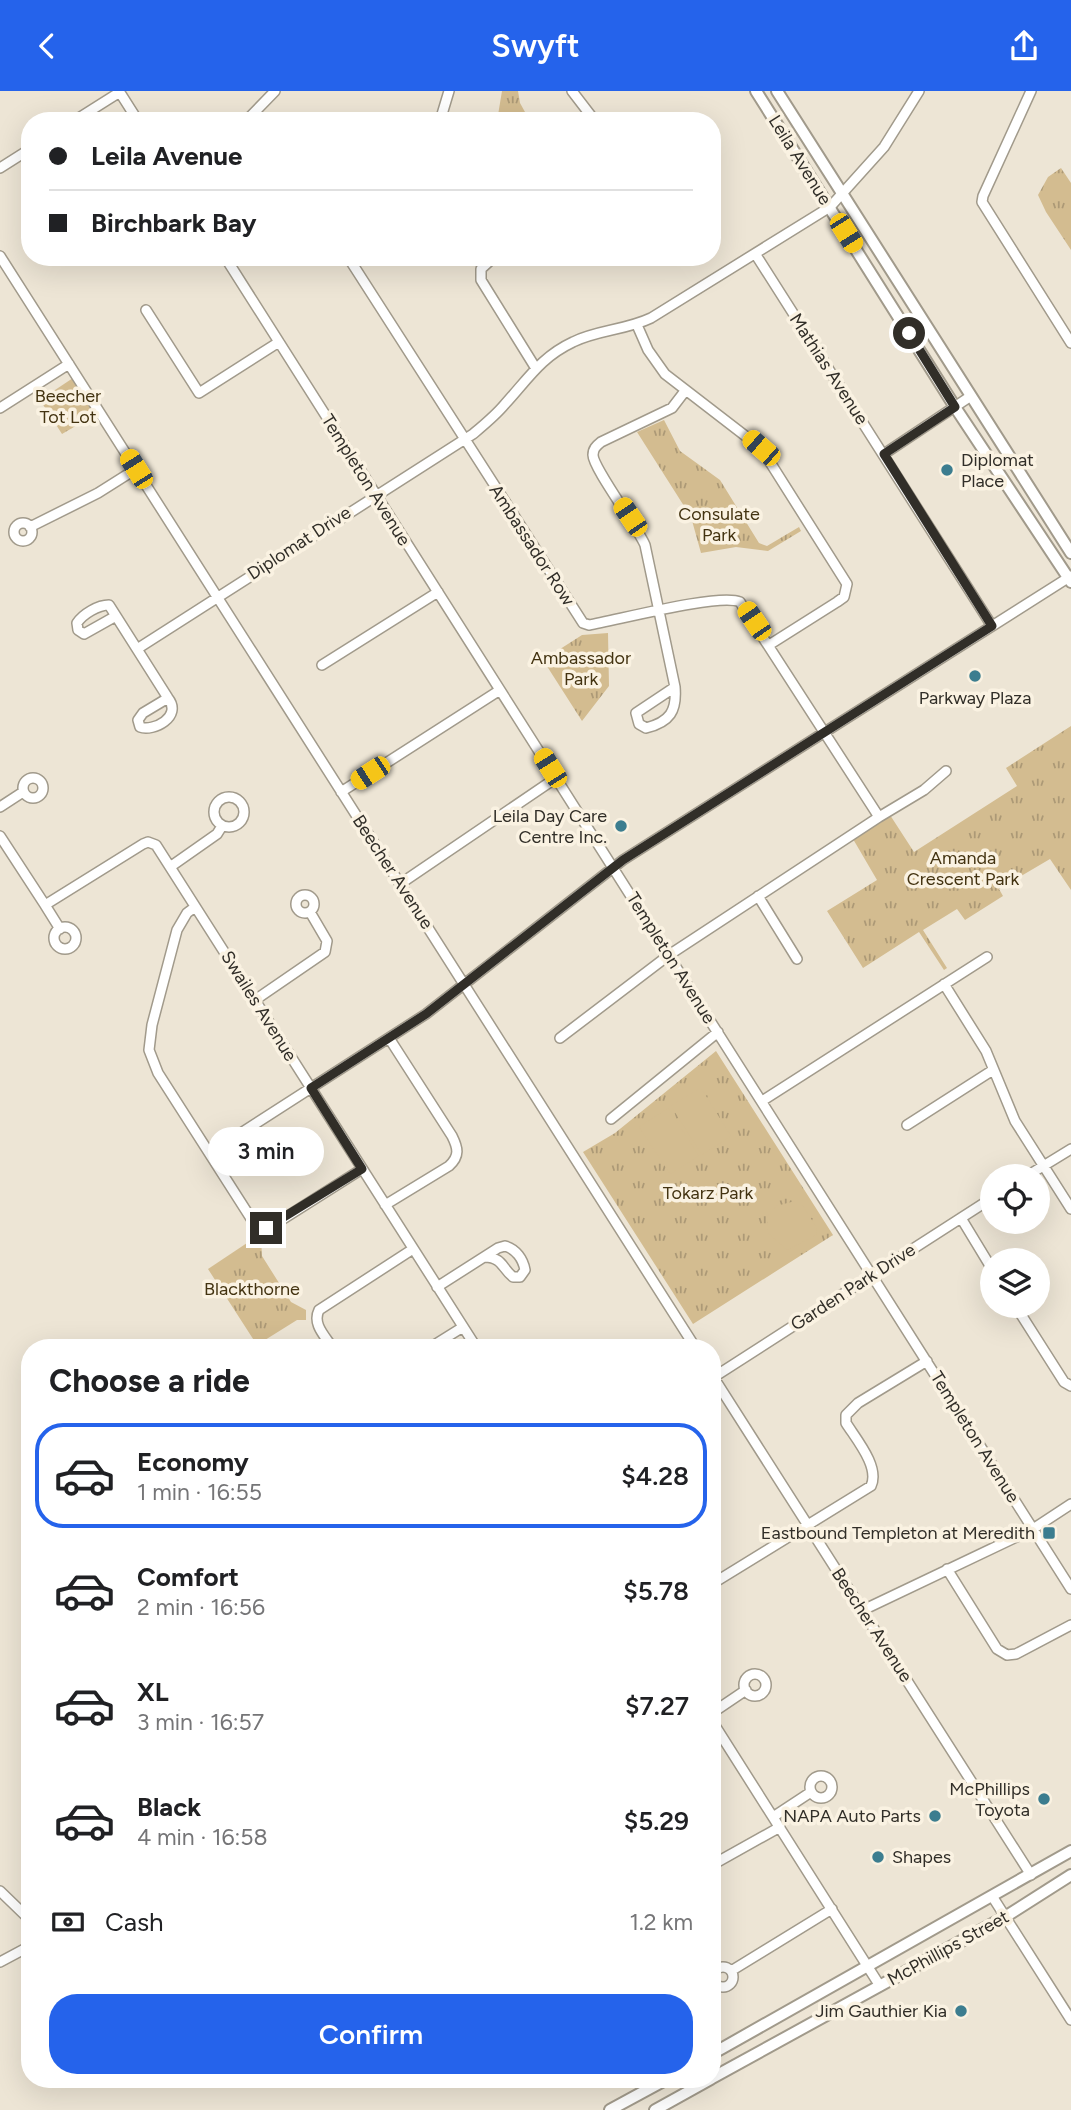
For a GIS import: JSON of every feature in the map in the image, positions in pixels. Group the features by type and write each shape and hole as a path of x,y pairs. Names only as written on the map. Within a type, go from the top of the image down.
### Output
{"main road":[{"name":"Leila Avenue","path":"756,91 955,407 1070,579"},
{"name":"Leila Avenue","path":"777,91 1071,553"},
{"name":"McPhillips Street","path":"721,2049 1071,1851"},
{"name":"McPhillips Street","path":"721,2072 1005,1917 1071,1875"},
{"path":"610,2110 650,2088"},
{"name":"McPhillips Street","path":"655,2110 693,2088"}],"street":[{"path":"88,112 120,91 133,112"},
{"path":"257,112 275,91"},
{"path":"443,112 449,91"},
{"path":"572,91 588,112"},
{"path":"1031,91 982,202 1071,344"},
{"name":"Diplomat Drive","path":"137,649 464,440 491,419 535,367 573,342 591,335 637,325 830,207 884,147 914,94"},
{"path":"0,168 21,155"},
{"name":"Mathias Avenue","path":"755,255 992,626"},
{"name":"Beecher Avenue","path":"0,256 690,1339"},
{"name":"Templeton Avenue","path":"231,266 1071,1589"},
{"name":"Ambassador Row","path":"354,266 583,623 593,625 659,610 735,600 744,607 879,817"},
{"path":"483,266 481,280 535,367"},
{"path":"146,310 199,393 279,342"},
{"path":"637,325 657,365 685,391 761,448 847,584 844,597 769,645"},
{"path":"0,408 69,364"},
{"path":"675,687 636,713 639,724 646,728 654,726 671,715 677,704 675,687 645,545 640,533 597,468 593,455 594,447 601,442 672,408 685,391"},
{"path":"884,454 971,396"},
{"path":"30,527 98,493 136,469"},
{"path":"210,1153 389,1038 464,985 613,867 1070,579"},
{"path":"322,665 438,592"},
{"path":"116,616 168,698"},
{"path":"341,792 500,690"},
{"path":"560,1038 669,955 924,790 946,771"},
{"path":"400,884 556,778"},
{"path":"0,807 23,792"},
{"path":"170,867 217,834 222,825"},
{"path":"0,836 60,929"},
{"name":"Swailes Avenue","path":"45,905 148,842 156,845 470,1339"},
{"path":"758,897 797,959"},
{"path":"195,907 187,913 177,930 149,1042 153,1064 252,1220 261,1227 272,1226 362,1169"},
{"path":"255,1000 325,952 327,941 310,912"},
{"path":"762,1101 987,957"},
{"path":"944,984 986,1051 1015,1121 1042,1164"},
{"path":"611,1119 718,1033"},
{"path":"385,1205 449,1166 456,1159 458,1151 452,1136 389,1038"},
{"path":"907,1125 993,1070"},
{"path":"1045,1164 1071,1149"},
{"path":"1050,1176 1071,1209"},
{"name":"Garden Park Drive","path":"721,1371 980,1206"},
{"path":"961,1218 980,1249"},
{"path":"327,1339 317,1323 319,1310 413,1249"},
{"path":"437,1287 485,1257"},
{"path":"1024,1318 1064,1382 1071,1386"},
{"path":"444,1339 463,1328"},
{"path":"721,1578 871,1486 874,1479 873,1470 846,1423 846,1415 851,1409 927,1361"},
{"name":"Beecher Avenue","path":"721,1388 1031,1875"},
{"path":"863,1610 1033,1529 1071,1504"},
{"path":"947,1569 998,1649 1007,1655 1016,1654 1071,1625"},
{"path":"721,1707 746,1690"},
{"path":"721,1735 880,1986"},
{"path":"773,1817 811,1791"},
{"path":"721,1860 780,1827"},
{"path":"0,1891 21,1911"},
{"path":"992,1896 1071,2020"},
{"path":"731,1971 832,1909"},
{"path":"0,1962 21,1950"}],"green space":[{"path":"502,91 518,91 525,112 498,112"},
{"path":"1061,168 1071,183 1071,250 1038,195 1048,177"},
{"name":"Beecher Tot Lot","path":"73,378 96,414 62,434 40,400"},
{"name":"Consulate Park","path":"664,420 680,451 720,480 759,543 767,546 799,527 801,531 768,551 736,547 701,553 691,517 637,432"},
{"name":"Ambassador Park","path":"608,633 609,686 582,721 543,660 582,635"},
{"name":"Amanda Crescent Park","path":"1071,726 1071,890 1050,859 999,889 1003,896 965,920 957,909 923,930 947,968 944,970 919,932 863,968 827,911 877,880 853,839 890,815 914,852 1017,786 1006,768"},
{"name":"Tokarz Park","path":"716,1051 833,1235 693,1324 583,1152 615,1133"},
{"path":"701,1088 731,1136 702,1155 671,1106"},
{"path":"668,1108 699,1156 670,1174 639,1127"},
{"path":"795,1201 801,1203 817,1228 816,1235 787,1250 768,1233 767,1217 776,1206"},
{"name":"Blackthorne","path":"256,1237 261,1238 262,1256 291,1302 306,1310 306,1320 297,1320 267,1339 253,1339 208,1269"}],"place":[{"name":"Diplomat Place","path":"947,470"},
{"name":"Parkway Plaza","path":"975,676"},
{"name":"Leila Day Care Centre Inc.","path":"621,826"},
{"name":"Eastbound Templeton at Meredith","path":"1049,1533"},
{"name":"McPhillips Toyota","path":"1044,1799"},
{"name":"NAPA Auto Parts","path":"935,1816"},
{"name":"Shapes","path":"878,1857"},
{"name":"Jim Gauthier Kia","path":"961,2011"}],"route":[{"path":"266,1228 362,1169 311,1088 426,1014 623,860 992,626 884,454 955,407 909,333"}]}
